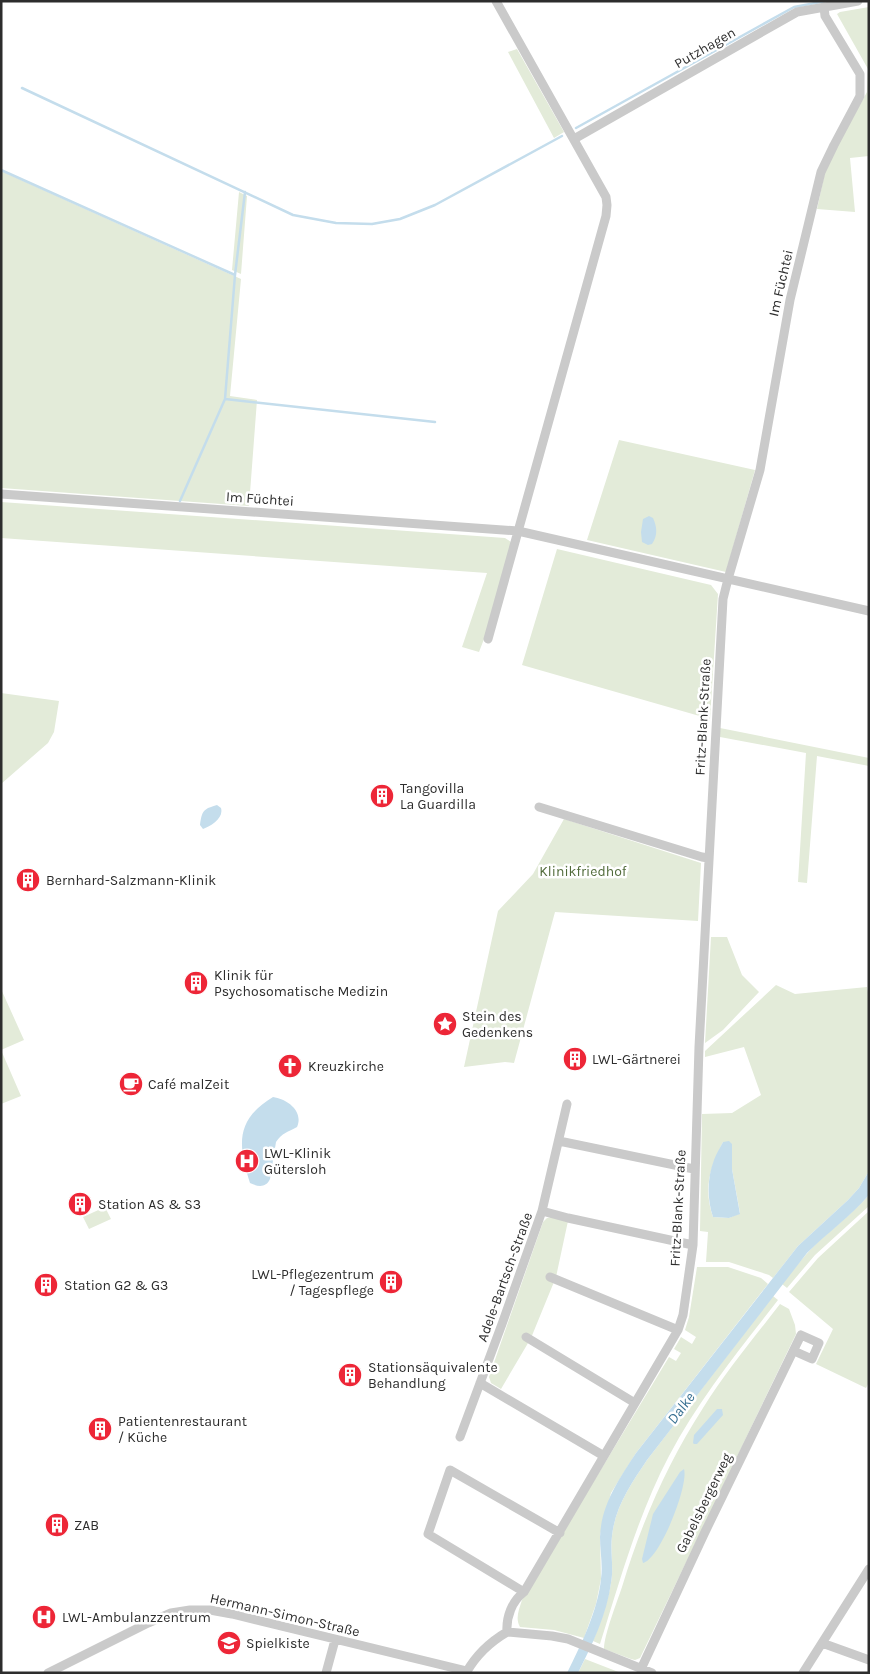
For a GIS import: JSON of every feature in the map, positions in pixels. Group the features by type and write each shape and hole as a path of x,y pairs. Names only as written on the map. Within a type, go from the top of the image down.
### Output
{"street":[{"path":"488,639 606,216 607,206 606,197 496,1"},
{"name":"Putzhagen","path":"574,139 797,12 858,1"},
{"name":"Im Füchtei","path":"728,579 760,470 790,300 821,172 860,96 860,74 825,16 824,7"},
{"name":"Im Füchtei","path":"1,494 518,530 869,611"},
{"name":"Fritz-Blank-Straße","path":"508,1632 507,1621 517,1598 524,1592 560,1533 678,1330 683,1315 693,1245 694,1169 708,858 723,599 728,579"},
{"path":"539,807 702,858 708,858"},
{"path":"542,1211 567,1104"},
{"path":"559,1141 694,1169"},
{"name":"Adele-Bartsch-Straße","path":"460,1436 542,1211 693,1245"},
{"path":"550,1278 678,1330"},
{"path":"526,1337 635,1403"},
{"name":"Gabelsbergerweg","path":"641,1669 705,1532 794,1350"},
{"path":"480,1383 604,1456"},
{"path":"524,1592 428,1534 450,1470 560,1533"},
{"path":"803,1673 868,1573"},
{"name":"Hermann-Simon-Straße","path":"48,1673 148,1623 171,1613 190,1610 210,1610 232,1614 467,1672"},
{"path":"467,1672 474,1660 492,1640 508,1632 552,1636 576,1642 652,1673"},
{"path":"326,1673 335,1640"},
{"path":"822,1643 869,1660"}],"green space":[{"path":"869,7 869,156 850,158 855,212 817,209 825,172 867,92 868,69 837,14"},
{"path":"517,49 564,132 554,138 508,52"},
{"path":"1,171 241,279 230,396 257,400 249,506 1,488"},
{"path":"239,192 247,196 241,274 232,270"},
{"path":"619,440 755,470 726,572 587,540"},
{"path":"1,502 505,538 511,542 489,626 479,652 462,647 487,573 1,538"},
{"path":"557,549 711,585 718,594 710,719 522,665"},
{"path":"1,693 59,701 54,732 48,743 1,784"},
{"path":"720,728 869,758 869,766 817,756 807,883 798,882 806,753 720,737"},
{"name":"Klinikfriedhof","path":"564,819 701,863 698,921 555,912 514,1063 505,1062 464,1067 498,911 533,874"},
{"path":"711,937 727,937 742,975 759,992 723,1030 705,1043"},
{"path":"776,985 795,994 867,987 869,998 869,1171 859,1188 798,1246 773,1278 729,1262 706,1262 708,1232 700,1231 702,1114 732,1113 761,1095 744,1047 705,1057 705,1051","holes":["723,1142 732,1169 740,1213 729,1218 713,1217 710,1207 709,1178"]},
{"path":"1,989 24,1040 1,1050"},
{"path":"1,1050 21,1096 1,1104"},
{"path":"869,1195 869,1206 815,1255 787,1288 782,1284 815,1245"},
{"path":"105,1207 111,1219 89,1229 83,1217"},
{"path":"869,1211 869,1382 866,1388 816,1364 833,1329 789,1292 818,1258"},
{"path":"552,1217 568,1221 556,1277 531,1338 501,1389 491,1383 489,1377 543,1222 547,1218"},
{"path":"697,1267 728,1267 761,1278 768,1284 636,1453 611,1493 600,1535 601,1579 596,1604 584,1638 554,1630 520,1627 518,1617 522,1600 669,1357 676,1361 681,1353 674,1349 681,1337 692,1344 696,1337 685,1330"},
{"path":"773,1296 778,1300 706,1395 669,1456 639,1525 622,1572 600,1644 593,1641 610,1590 612,1577 612,1536 616,1515 625,1496 647,1460"},
{"path":"780,1304 789,1309 796,1334 640,1658 631,1659 604,1649 608,1627 646,1517 678,1451 712,1394"},
{"path":"585,1659 621,1673 578,1673"}],"water":[{"path":"649,516 653,518 656,531 652,544 648,545 642,542 641,532 643,519"},
{"path":"217,805 221,808 221,815 213,824 203,829 200,825 203,814 206,809"},
{"path":"273,1097 289,1103 296,1111 299,1121 297,1127 283,1135 276,1142 270,1179 266,1184 259,1186 250,1183 243,1157 243,1134 246,1124 252,1115"},
{"path":"729,1141 732,1144 732,1169 740,1214 729,1218 713,1217 709,1196 710,1174 723,1142"},
{"name":"Dalke","path":"869,1171 869,1195 807,1253 647,1460 630,1487 616,1515 612,1542 612,1577 602,1618 578,1673 567,1673 593,1615 602,1574 601,1525 607,1503 623,1473 636,1453 798,1246 848,1200 859,1188"},
{"path":"717,1409 722,1409 723,1415 697,1444 694,1444 694,1435"},
{"path":"684,1469 682,1490 672,1520 657,1549 643,1563 642,1559 653,1514 680,1472"}],"waterway":[{"path":"576,128 794,7 826,1"},
{"path":"22,88 293,215 336,223 372,224 400,219 435,205 562,136"},
{"path":"1,170 235,275 225,399 180,501"},
{"path":"235,275 245,192"},
{"path":"225,399 435,422"}],"place":[{"name":"Tangovilla La Guardilla","path":"382,796"},
{"name":"Bernhard-Salzmann-Klinik","path":"28,880"},
{"name":"Klinik für Psychosomatische Medizin","path":"196,983"},
{"name":"Stein des Gedenkens","path":"445,1024"},
{"name":"LWL-Gärtnerei","path":"575,1059"},
{"name":"Kreuzkirche","path":"290,1066"},
{"name":"Café malZeit","path":"131,1084"},
{"name":"LWL-Klinik Gütersloh","path":"247,1161"},
{"name":"Station AS & S3","path":"80,1204"},
{"name":"LWL-Pflegezentrum / Tagespflege","path":"391,1282"},
{"name":"Station G2 & G3","path":"46,1285"},
{"name":"Stationsäquivalente Behandlung","path":"350,1375"},
{"name":"Patientenrestaurant / Küche","path":"100,1429"},
{"name":"ZAB","path":"57,1525"},
{"name":"LWL-Ambulanzzentrum","path":"44,1617"},
{"name":"Spielkiste","path":"229,1643"}]}
